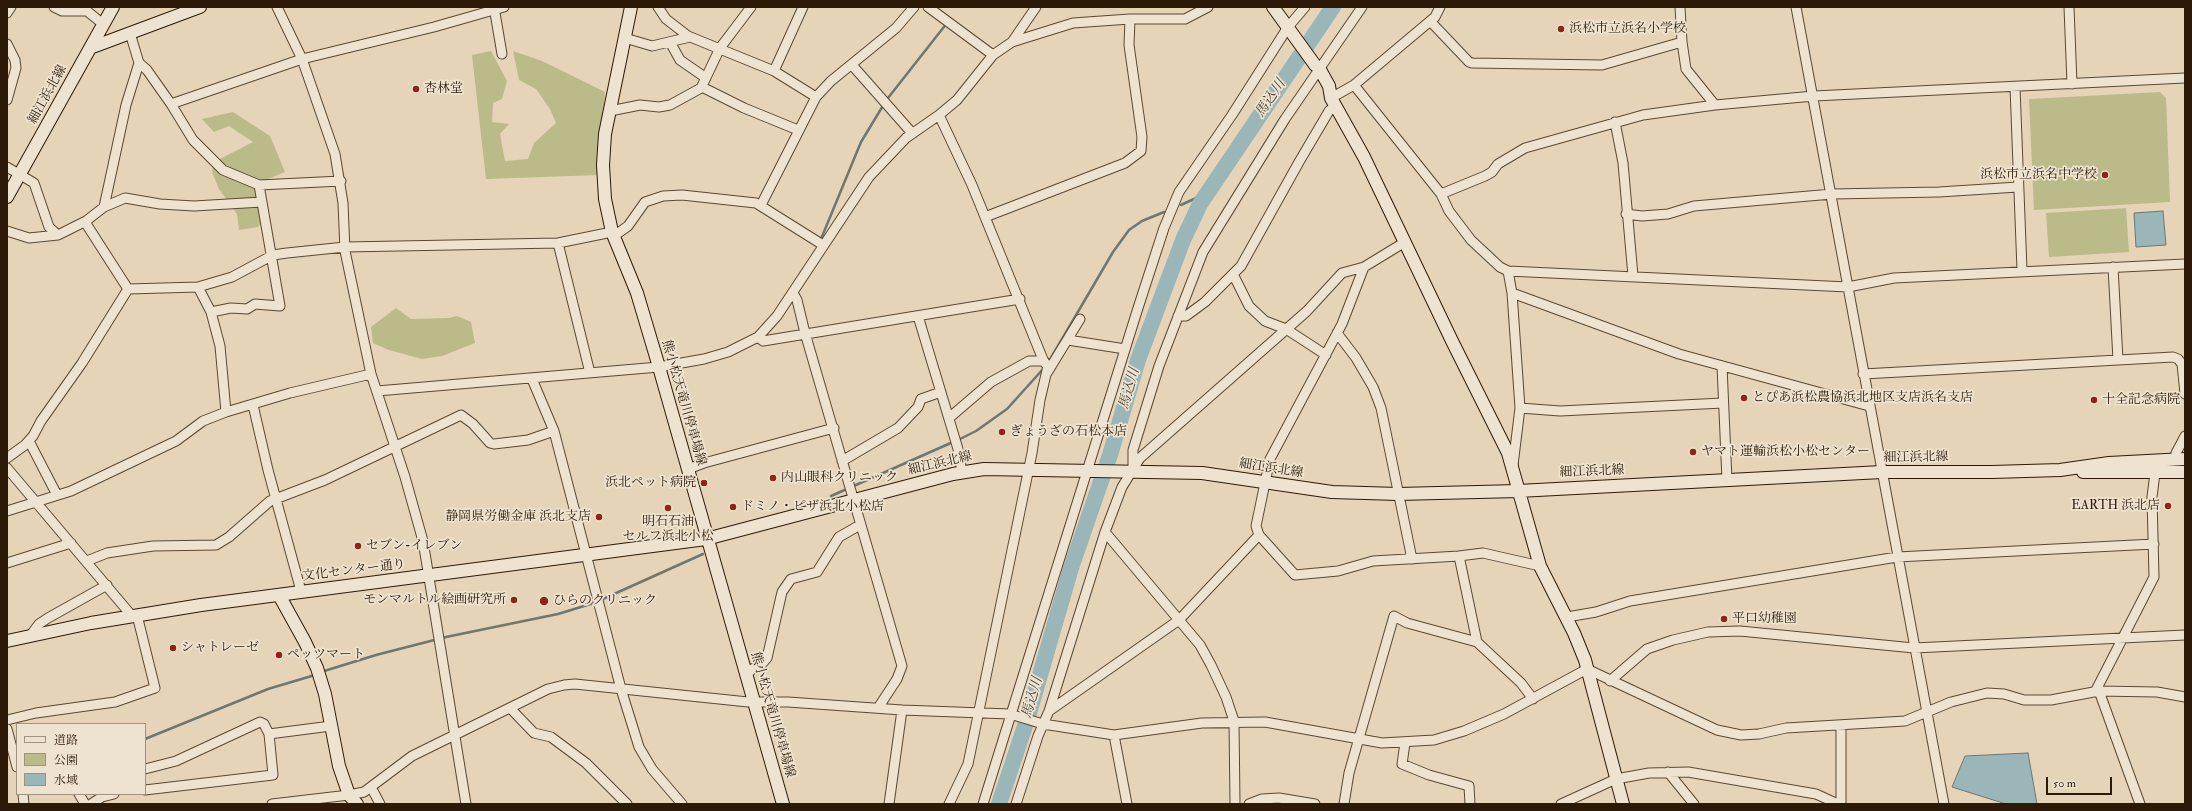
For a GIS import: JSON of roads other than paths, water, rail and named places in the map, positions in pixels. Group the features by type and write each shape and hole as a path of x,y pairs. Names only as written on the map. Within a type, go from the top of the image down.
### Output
{"main road":[{"name":"細江浜北線","path":"7,197 113,7"},
{"path":"90,48 200,7"},
{"name":"熊小松天竜川停車場線","path":"631,7 605,134 603,165 605,199 613,234 637,293 659,367 706,539 783,804"},
{"path":"1273,7 1329,86 1333,102 1364,157 1513,465 1518,491 1540,566 1567,617 1585,660 1602,719 1623,804"},
{"name":"細江浜北線","path":"2060,470 2109,463 2181,459"},
{"name":"細江浜北線","path":"706,539 851,492 984,469 1202,473 1332,492 1398,494 1518,491 1882,472 1992,472 2060,470 2101,473 2185,472"},
{"name":"文化センター通り","path":"7,641 135,616 301,591 429,576 706,539"},
{"path":"278,595 301,634 318,673 339,766 353,800"}],"street":[{"path":"7,13 11,7"},
{"path":"54,7 62,11 87,11 103,24"},
{"path":"277,7 302,59 335,154 341,181 345,247 370,374 415,508 429,576 466,804"},
{"path":"171,104 302,59 494,8 504,7"},
{"path":"658,7 666,19 690,37 774,71 816,97"},
{"path":"610,111 640,105 659,107 670,105 704,82 720,48 751,7"},
{"path":"774,71 803,7"},
{"path":"761,205 816,97 896,28 914,7"},
{"path":"928,7 992,55"},
{"path":"1012,42 1036,7"},
{"path":"376,391 532,379 659,367 704,359 728,352 758,337 777,316 865,181 882,161 912,134 957,100 992,55 1012,42 1073,23 1130,19 1185,18 1208,7"},
{"path":"983,804 1089,472 1125,349 1162,235 1180,192 1305,7"},
{"path":"1129,472 1132,450 1159,366 1203,252 1317,67 1362,7"},
{"path":"1178,316 1186,316 1205,302 1242,266 1333,102 1435,17 1440,7"},
{"path":"1680,7 1682,42 1686,69 1715,105"},
{"path":"1796,7 1832,194 1863,374 1925,712 1930,726 1944,804"},
{"path":"2069,7 2072,84"},
{"path":"494,8 502,54"},
{"path":"985,217 1125,163 1142,151 1142,136 1129,45 1130,19"},
{"path":"1430,21 1469,62 1472,63 1602,65 1682,42"},
{"path":"130,33 139,63 146,70 171,104 193,140 214,162 228,173 259,185 341,181"},
{"path":"625,38 652,46 690,37"},
{"path":"670,42 680,60 704,82 744,108 798,130"},
{"path":"7,44 15,60 16,68 7,100"},
{"path":"104,207 126,105 139,63"},
{"path":"852,65 912,134"},
{"path":"1441,194 1485,176 1492,172 1498,164 1525,148 1643,115 1715,105 1814,96 2185,78"},
{"path":"1354,85 1441,194 1449,211 1471,240 1508,272 1512,293 1520,408 1513,465"},
{"path":"2015,87 2022,270"},
{"path":"939,115 1020,299 1046,366"},
{"path":"1615,122 1623,163 1626,214 1633,276"},
{"path":"7,167 34,183 49,227 58,235"},
{"path":"211,312 231,308 247,309 254,304 280,306 259,185"},
{"path":"1626,214 1642,216 1668,214 1694,206 1832,194 1939,192 2018,187"},
{"path":"128,290 198,287 232,277 272,256 345,247 558,243 613,234 628,226 645,202 664,196 682,195 731,199 761,205 823,245"},
{"path":"7,231 29,238 58,235 85,222 104,207 125,198 160,204 194,206 262,202"},
{"path":"85,222 128,290"},
{"path":"1016,804 1041,723 1049,711 1105,532 1129,472 1140,458 1324,294 1342,273 1364,267 1405,242"},
{"path":"558,243 590,373"},
{"path":"1508,272 1633,276 1848,287 1894,278 2022,270 2185,264"},
{"path":"1364,267 1337,333 1270,459 1256,526 1259,535 1295,575 1338,571 1373,560 1412,559 1483,553 1540,566"},
{"path":"2113,267 2118,360"},
{"path":"1233,274 1250,306 1265,321 1286,329 1326,355"},
{"path":"198,287 211,312 220,346 226,412"},
{"path":"7,458 29,441 82,363 128,290"},
{"path":"793,293 797,300 860,525 902,666 897,679 878,708"},
{"path":"1512,293 1679,354 1869,406"},
{"path":"758,337 763,341 1020,299"},
{"path":"918,316 956,442 962,472"},
{"path":"949,804 968,764 977,711 1018,522 1027,469 1032,452 1046,366 1068,340 1080,319"},
{"path":"1337,333 1356,358 1373,387 1381,408 1412,559"},
{"path":"1068,340 1125,349"},
{"path":"1863,374 2173,357 2178,359 2182,364 2185,394"},
{"path":"949,418 991,382 1029,361 1035,359 1046,366"},
{"path":"1722,366 1727,480"},
{"path":"7,511 71,491 176,441 203,421 226,412 254,405 290,393 370,374"},
{"path":"532,379 554,431 621,689 639,747 652,769 682,804"},
{"path":"842,461 898,428 918,407 921,399 941,392"},
{"path":"1520,408 1560,411 1723,403"},
{"path":"254,405 276,498 301,591"},
{"path":"87,561 107,553 153,546 216,545 229,537 258,510 276,498 325,480 461,415 473,424 490,443 494,444 528,440 554,431"},
{"path":"688,469 704,463 834,428"},
{"path":"2181,459 2176,453 2185,436"},
{"path":"29,441 33,445 57,495"},
{"path":"7,468 135,616 155,688 115,702 36,713 7,720"},
{"path":"2140,804 2097,691 2121,638 2154,577 2152,497 2155,473"},
{"path":"746,676 752,669 760,666 767,658 782,592 791,579 817,572 839,537 860,525"},
{"path":"1105,532 1200,645 1211,665 1226,697 1234,721 1235,804"},
{"path":"1049,711 1179,620 1259,535"},
{"path":"7,563 71,543"},
{"path":"1567,617 1596,612 1630,601 1897,557 2154,544"},
{"path":"1459,556 1477,642"},
{"path":"30,636 39,624 48,618 108,585"},
{"path":"1344,804 1349,773 1394,616 1407,623 1477,642 1521,683 1533,699"},
{"path":"1610,681 1647,649 1674,640 1708,632 1740,631 1914,648 2185,635"},
{"path":"272,804 353,800 371,787 378,779 412,756 548,689 564,685 753,702 788,702 902,710 977,711 1012,714 1041,723 1114,735 1202,723 1234,721 1265,722 1382,743 1405,743 1434,740 1464,731 1533,699 1587,669 1717,730 1741,735 1759,734 1786,728 1905,720 1958,700 1986,694 2004,694 2024,700 2064,698 2097,691 2157,692 2185,697"},
{"path":"510,708 534,733 551,737 586,763 627,804"},
{"path":"889,804 902,710"},
{"path":"146,769 176,761 260,722 264,724 269,734 272,775 146,790"},
{"path":"1840,725 1841,804"},
{"path":"269,734 331,726"},
{"path":"7,729 16,763"},
{"path":"1114,735 1127,804"},
{"path":"1405,743 1402,764 1429,775 1469,786 1470,804"},
{"path":"1668,772 1694,804"},
{"path":"1561,804 1616,779 1668,772 1688,772 1816,794 1838,804"},
{"path":"371,787 380,804"},
{"path":"80,795 85,804"},
{"path":"91,804 102,797 110,795"},
{"path":"1249,804 1262,799 1279,798 1314,804"}],"water":[{"path":"2163,211 2166,245 2136,247 2134,213"},
{"path":"2028,753 2037,804 2006,804 1952,787 1965,756"}],"waterway":[{"name":"馬込川","path":"999,804 1027,720 1071,568 1110,455 1138,360 1183,240 1200,204 1333,7"},
{"path":"888,98 947,23"},
{"path":"821,239 861,142 884,104"},
{"path":"1181,205 1207,193"},
{"path":"1048,363 1113,252 1129,230 1142,221 1164,212"},
{"path":"958,440 976,431 1007,409 1044,368"},
{"path":"831,496 953,442"},
{"path":"321,672 376,655 446,637 558,614 594,603 703,554"},
{"path":"146,739 268,689 315,675"}],"place":[{"name":"浜松市立浜名小学校","path":"1561,29"},
{"name":"杏林堂","path":"416,89"},
{"name":"浜松市立浜名中学校","path":"2105,175"},
{"name":"とぴあ浜松農協浜北地区支店浜名支店","path":"1744,398"},
{"name":"十全記念病院","path":"2094,400"},
{"name":"ぎょうざの石松本店","path":"1002,432"},
{"name":"ヤマト運輸浜松小松センター","path":"1693,452"},
{"name":"内山眼科クリニック","path":"773,478"},
{"name":"浜北ペット病院","path":"704,483"},
{"name":"EARTH 浜北店","path":"2168,506"},
{"name":"ドミノ・ピザ浜北小松店","path":"733,507"},
{"name":"明石石油 セルフ浜北小松","path":"668,508"},
{"name":"静岡県労働金庫 浜北支店","path":"599,517"},
{"name":"セブン-イレブン","path":"358,546"},
{"name":"モンマルトル絵画研究所","path":"514,600"},
{"name":"ひらのクリニック","path":"544,601"},
{"name":"平口幼稚園","path":"1724,619"},
{"name":"シャトレーゼ","path":"173,648"},
{"name":"ペッツマート","path":"279,655"}]}
